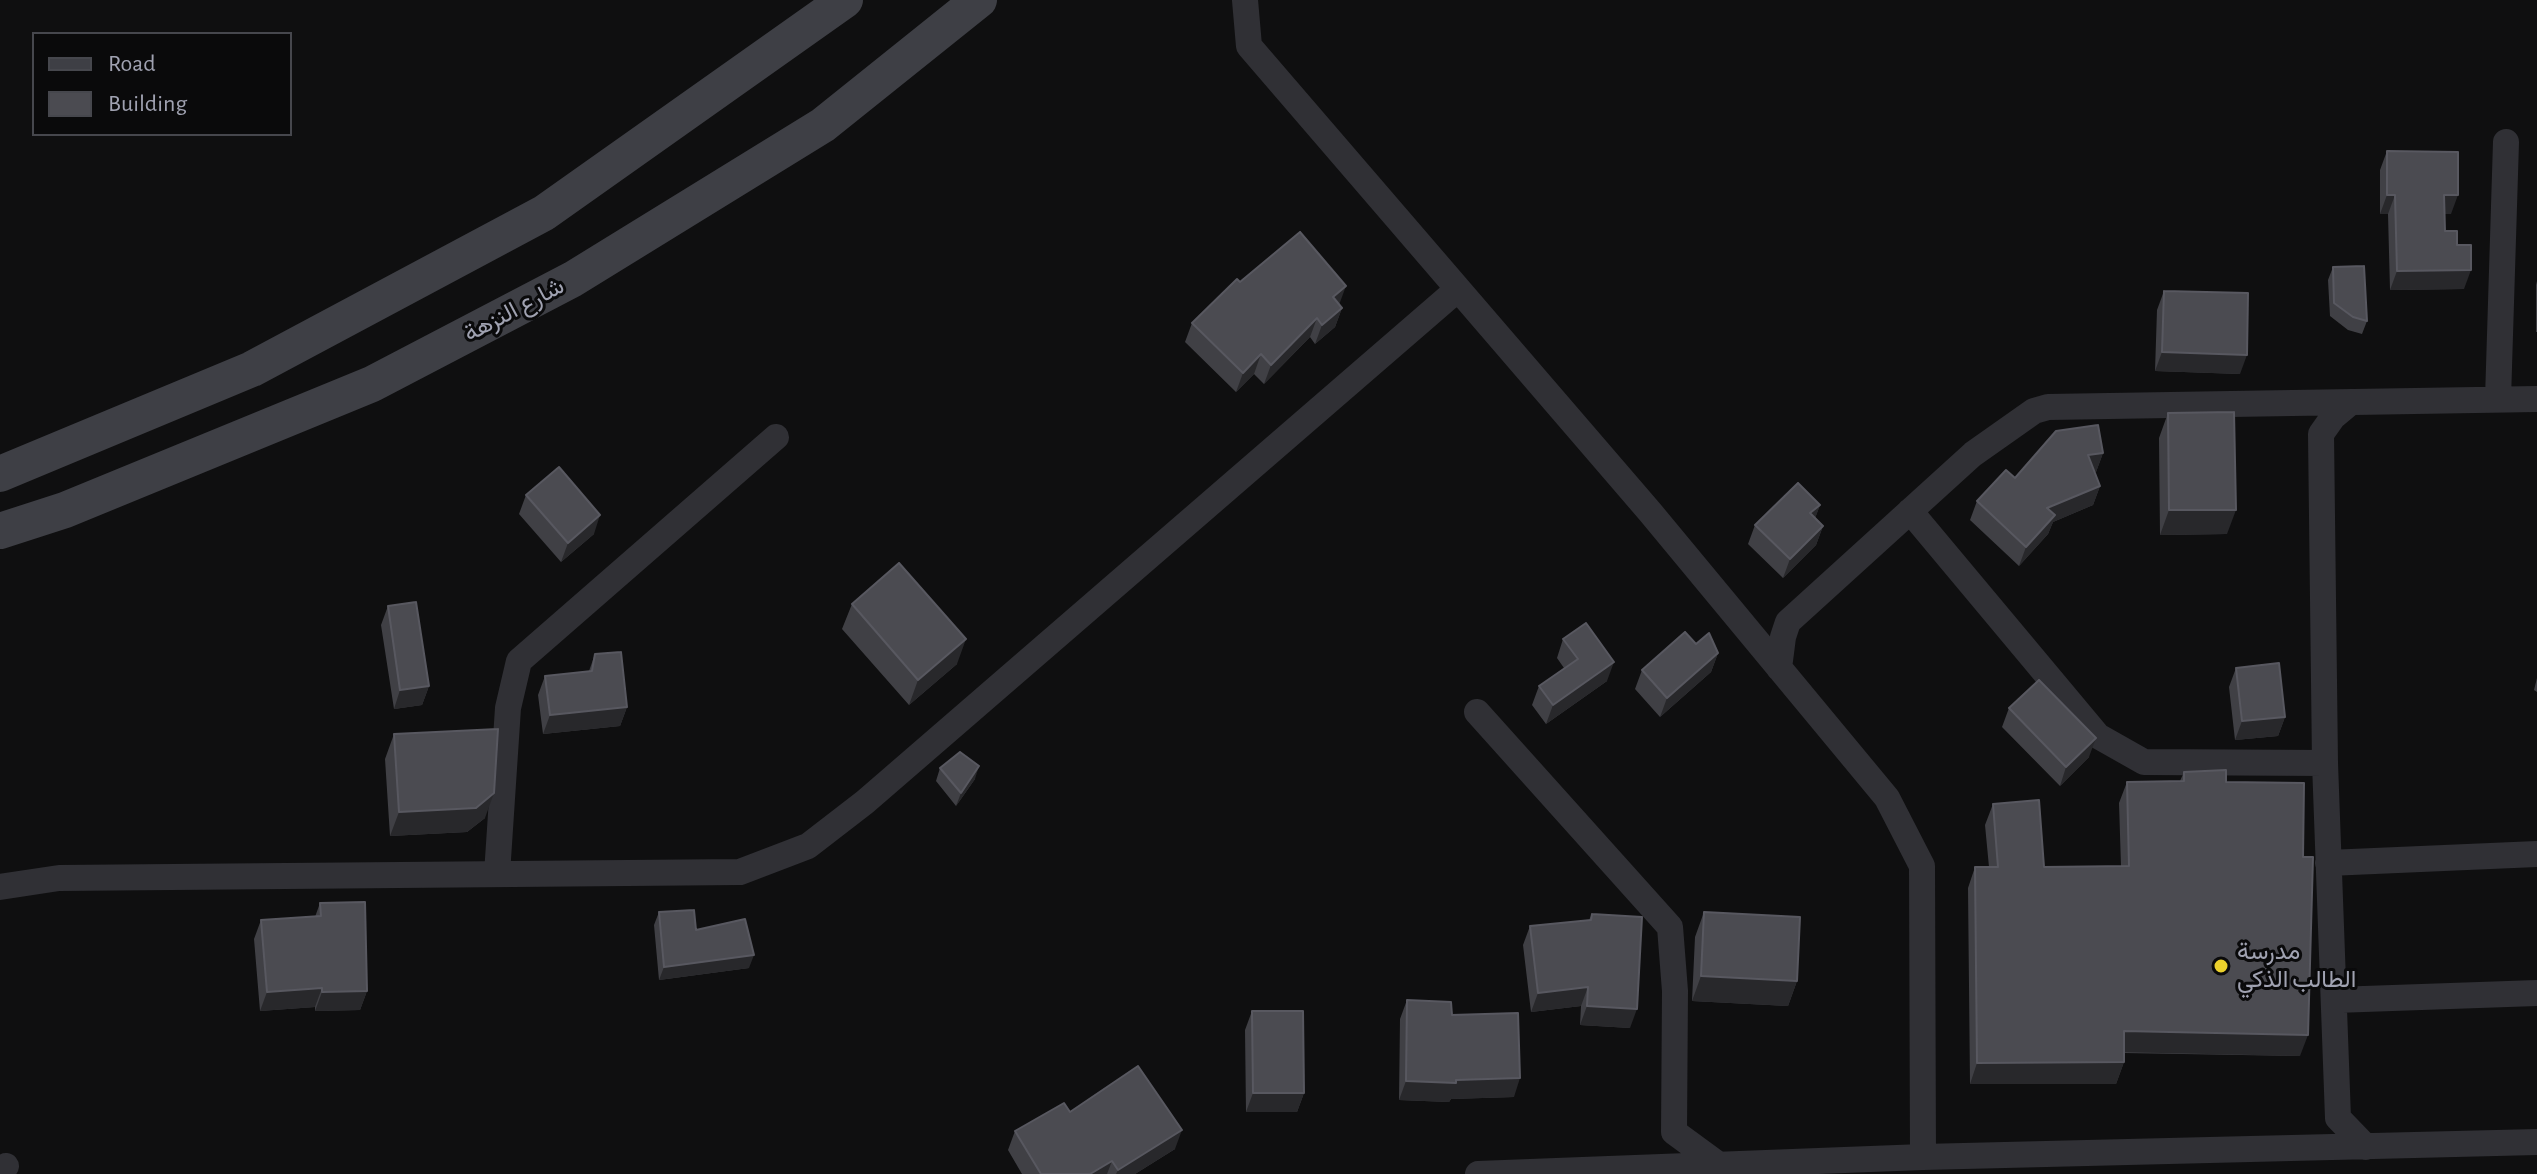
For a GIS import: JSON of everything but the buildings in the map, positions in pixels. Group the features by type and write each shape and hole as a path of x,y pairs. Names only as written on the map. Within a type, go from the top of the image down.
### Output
{"main road":[{"path":"0,474 252,369 544,213 845,0"},
{"name":"شارع النزهة","path":"0,531 65,510 372,384 573,279 823,125 979,0"},
{"path":"929,40 1004,0"}],"street":[{"path":"1245,0 1249,46 1742,623 1887,798 1922,866 1923,1157"},
{"path":"2498,399 2506,142"},
{"path":"0,887 59,878 740,872 808,846 865,802 1458,289"},
{"path":"1779,668 1788,622 1989,441 2048,407 2537,399"},
{"path":"2318,1148 2339,1121 2325,763 2321,434 2333,417 2351,402"},
{"path":"2286,403 2304,415 2321,434"},
{"path":"497,874 508,708 519,661 776,437"},
{"path":"1910,511 2098,736 2144,762 2325,763"},
{"path":"1742,623 1762,626 1788,622"},
{"path":"1477,712 1670,927 1675,991 1674,1132 1646,1167"},
{"path":"2328,863 2537,854"},
{"path":"2335,1000 2537,993"},
{"path":"2339,1121 2366,1147"},
{"path":"1674,1132 1719,1165"},
{"path":"1478,1174 1719,1165 1879,1166 1923,1157 2537,1142"}],"place":[{"name":"مدرسة الطالب الذكي","path":"2221,966"}]}
